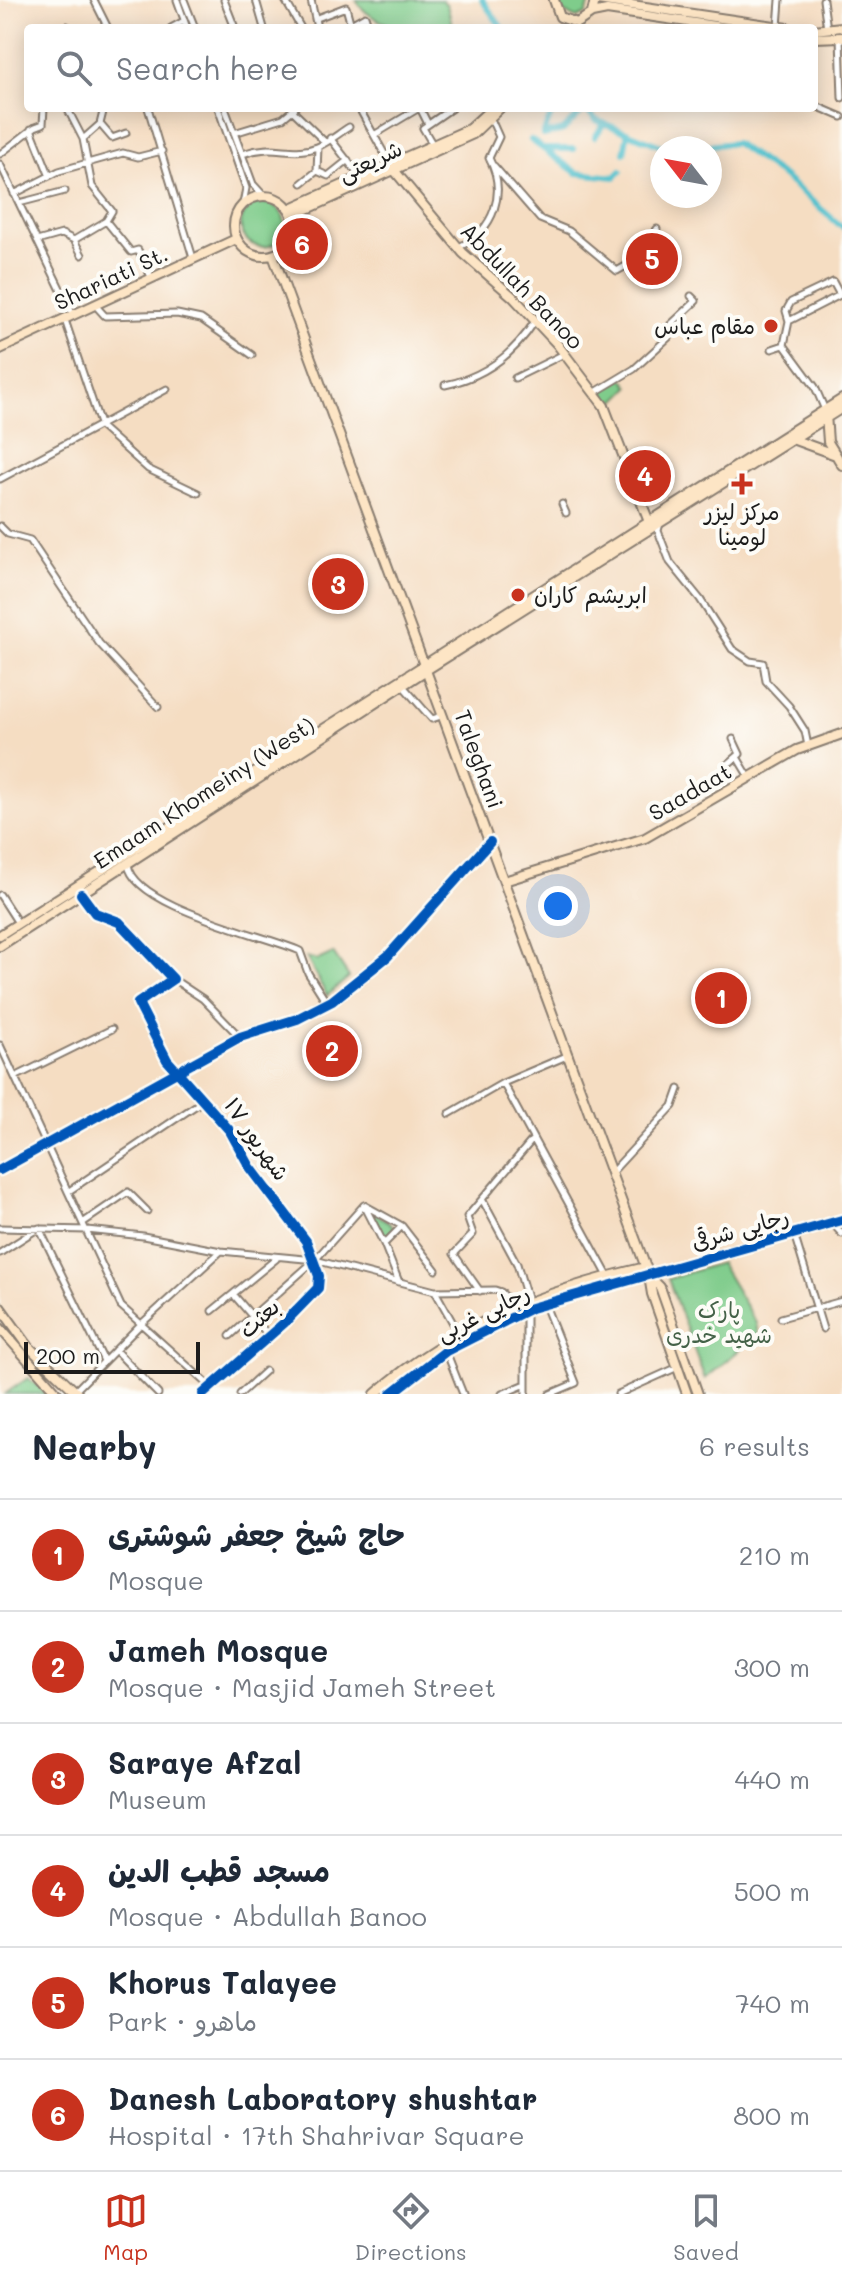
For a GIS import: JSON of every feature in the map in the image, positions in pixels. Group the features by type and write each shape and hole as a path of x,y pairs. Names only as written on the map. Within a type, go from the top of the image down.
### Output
{"main road":[{"path":"554,0 562,24 583,21 592,13 607,10 701,24"},
{"path":"592,13 596,0 758,24"},
{"path":"818,30 842,27"},
{"path":"818,38 841,37"},
{"name":"شریعتی","path":"290,213 469,129 488,112"},
{"name":"شریعتی","path":"290,213 473,134 497,112"},
{"name":"Abdullah Banoo","path":"392,167 459,248 535,321 604,406 653,524"},
{"path":"264,196 274,198 290,213 293,232 289,242 273,255 256,255 236,239 234,220 243,204 264,196"},
{"name":"Shariati St.","path":"0,349 236,239"},
{"name":"Taleghani","path":"273,255 570,1054 648,1271 652,1294 687,1394"},
{"path":"653,524 792,439 842,399"},
{"path":"427,667 826,413 842,408"},
{"path":"826,413 828,442 842,465"},
{"path":"792,439 836,455"},
{"name":"Emaam Khomeiny (West)","path":"0,935 126,860 403,686 427,667"},
{"name":"Emaam Khomeiny (West)","path":"0,946 81,894 126,860 427,667"},
{"name":"Saadaat","path":"504,881 645,838 797,750 842,734"},
{"name":"رجایی شرقی","path":"648,1271 842,1220"},
{"name":"Taleghani","path":"648,1271 660,1287 698,1394"},
{"name":"رجایی غربی","path":"391,1394 446,1351 527,1306 608,1277 648,1271"},
{"name":"رجایی غربی","path":"375,1394 440,1342 513,1306 545,1305 648,1271"},
{"path":"0,1307 29,1347 77,1393"},
{"path":"0,1328 58,1394"},
{"path":"440,1342 446,1351"}],"street":[{"path":"94,0 106,24"},
{"path":"177,0 186,24"},
{"path":"184,0 193,24"},
{"path":"224,0 233,24"},
{"path":"256,0 263,24"},
{"path":"285,0 299,24"},
{"path":"311,0 317,24"},
{"path":"778,24 780,0"},
{"path":"823,0 827,29"},
{"path":"317,18 346,7 350,22 365,16 368,24"},
{"path":"841,37 842,98"},
{"path":"818,107 842,117"},
{"path":"0,154 31,129 43,124 44,112"},
{"path":"69,112 83,139 92,186 112,211 106,221 74,240"},
{"path":"83,139 100,124 103,112"},
{"path":"149,112 193,259"},
{"path":"219,112 246,188 243,204"},
{"path":"226,112 253,184 264,196"},
{"path":"234,133 283,118 291,112"},
{"path":"296,112 348,160 361,178"},
{"path":"361,112 392,167"},
{"path":"374,135 413,112"},
{"path":"422,112 428,124"},
{"path":"433,145 423,128 446,112"},
{"path":"491,119 499,137 489,158 494,166 540,219 569,231 617,271 631,263 657,229"},
{"path":"100,124 112,138 126,133"},
{"path":"243,154 272,146 288,150 318,147 349,127"},
{"path":"31,129 49,174"},
{"path":"302,183 317,171 318,147"},
{"path":"14,194 49,174 123,153 138,157 162,151"},
{"path":"317,171 328,176 348,160"},
{"path":"0,164 69,317 101,427 148,469 158,470 198,493"},
{"path":"459,248 469,243 492,218 500,191 494,166"},
{"path":"19,203 65,191"},
{"path":"106,221 131,252 138,250 152,279"},
{"path":"37,241 62,234 74,240 82,255"},
{"path":"789,321 840,295 833,282 791,302 786,311 789,321 784,345 815,387 826,413"},
{"path":"594,393 634,369 669,337 667,328 696,301 691,296"},
{"path":"95,305 105,316 177,314 201,319 252,355"},
{"path":"445,385 489,368 514,348 535,321"},
{"path":"772,349 784,345"},
{"path":"515,378 564,354"},
{"path":"0,479 167,389"},
{"path":"562,504 566,513"},
{"path":"653,524 670,562 700,599 732,649 750,661 763,663 768,674 766,681 789,706 805,731 809,747"},
{"path":"0,526 8,534 30,540 99,643 158,707"},
{"path":"403,686 432,719 441,716"},
{"path":"727,765 740,754 733,739"},
{"path":"737,757 749,778"},
{"path":"0,1170 240,1037 297,1019 327,1003 388,956 490,842"},
{"path":"126,860 129,872 144,887 188,912 300,951 308,973 327,1003"},
{"path":"81,894 95,913 119,922 166,968 173,979 203,999 240,1037"},
{"path":"0,895 18,923"},
{"name":"۱۷ شهریور","path":"173,979 138,1003 167,1060 230,1131 250,1167 306,1241 315,1260"},
{"path":"15,1077 112,1029"},
{"path":"0,1045 121,1306 139,1326 211,1387"},
{"path":"449,1114 503,1083 570,1054"},
{"path":"503,1083 608,1277"},
{"path":"611,1173 673,1106 679,1089"},
{"path":"69,1191 204,1100"},
{"path":"480,1291 454,1254 473,1234 467,1217 533,1139"},
{"path":"84,1222 128,1192 147,1211"},
{"path":"483,1200 517,1264 527,1306 526,1394"},
{"path":"230,1336 315,1260 364,1205"},
{"path":"364,1205 402,1226 436,1270"},
{"path":"364,1205 399,1282"},
{"path":"832,1223 842,1234"},
{"path":"384,1244 402,1226"},
{"path":"0,1228 87,1230 276,1259 315,1260 435,1291 501,1292 513,1306"},
{"path":"0,1253 39,1228"},
{"path":"39,1228 104,1361"},
{"path":"794,1234 823,1329"},
{"path":"77,1393 139,1326 221,1251"},
{"path":"212,1311 276,1259"},
{"name":"بعثت","path":"203,1394 318,1288 315,1260"},
{"path":"435,1291 458,1332"},
{"path":"233,1294 269,1336"},
{"path":"781,1318 842,1301"},
{"path":"545,1305 576,1383 550,1394"},
{"path":"115,1350 158,1394"},
{"path":"446,1351 463,1394"},
{"path":"618,1394 678,1367"},
{"path":"240,1394 265,1371"},
{"path":"502,1394 526,1384"}],"green space":[{"path":"356,0 442,0 447,5 452,24 391,24 365,11"},
{"path":"559,0 591,0 586,14 577,18 562,12"},
{"path":"263,203 278,210 285,225 278,240 263,247 248,240 241,225 248,210"},
{"path":"647,246 665,256 658,272 638,261"},
{"path":"623,378 630,387 612,405 602,390"},
{"path":"333,953 349,977 327,996 306,957 318,960"},
{"path":"373,1211 396,1228 385,1238 371,1213"},
{"name":"پارک شهید خدری","path":"720,1263 756,1323 758,1334 705,1379 668,1279"},
{"path":"28,1378 47,1394 5,1394"}],"waterway":[{"path":"482,0 499,24"},
{"path":"543,135 552,112"},
{"path":"543,135 563,130 582,112"},
{"path":"588,112 596,120 650,142"},
{"path":"595,137 604,123"},
{"path":"624,153 628,132"},
{"path":"531,140 577,173 615,177 621,171"},
{"path":"722,144 735,143 784,177 842,227"},
{"path":"544,149 574,149"}],"cycle path":[{"path":"0,1170 240,1037 297,1019 332,1001 388,956 490,842"},
{"path":"81,894 95,913 119,922 173,979 138,1003 167,1060 230,1131 250,1167 306,1241 319,1276 318,1288 284,1323 203,1394"},
{"path":"391,1394 446,1351 531,1308 842,1220"}],"place":[{"name":"Danesh Laboratory shushtar","path":"302,244"},
{"name":"Khorus Talayee","path":"652,259"},
{"name":"مقام عباس","path":"771,326"},
{"name":"مسجد قطب الدین","path":"645,476"},
{"name":"مرکز لیزر لومینا","path":"742,484"},
{"name":"Saraye Afzal","path":"338,584"},
{"name":"ابریشم کاران","path":"518,595"},
{"name":"حاج شیخ جعفر شوشتری","path":"721,998"},
{"name":"Jameh Mosque","path":"332,1051"}]}
